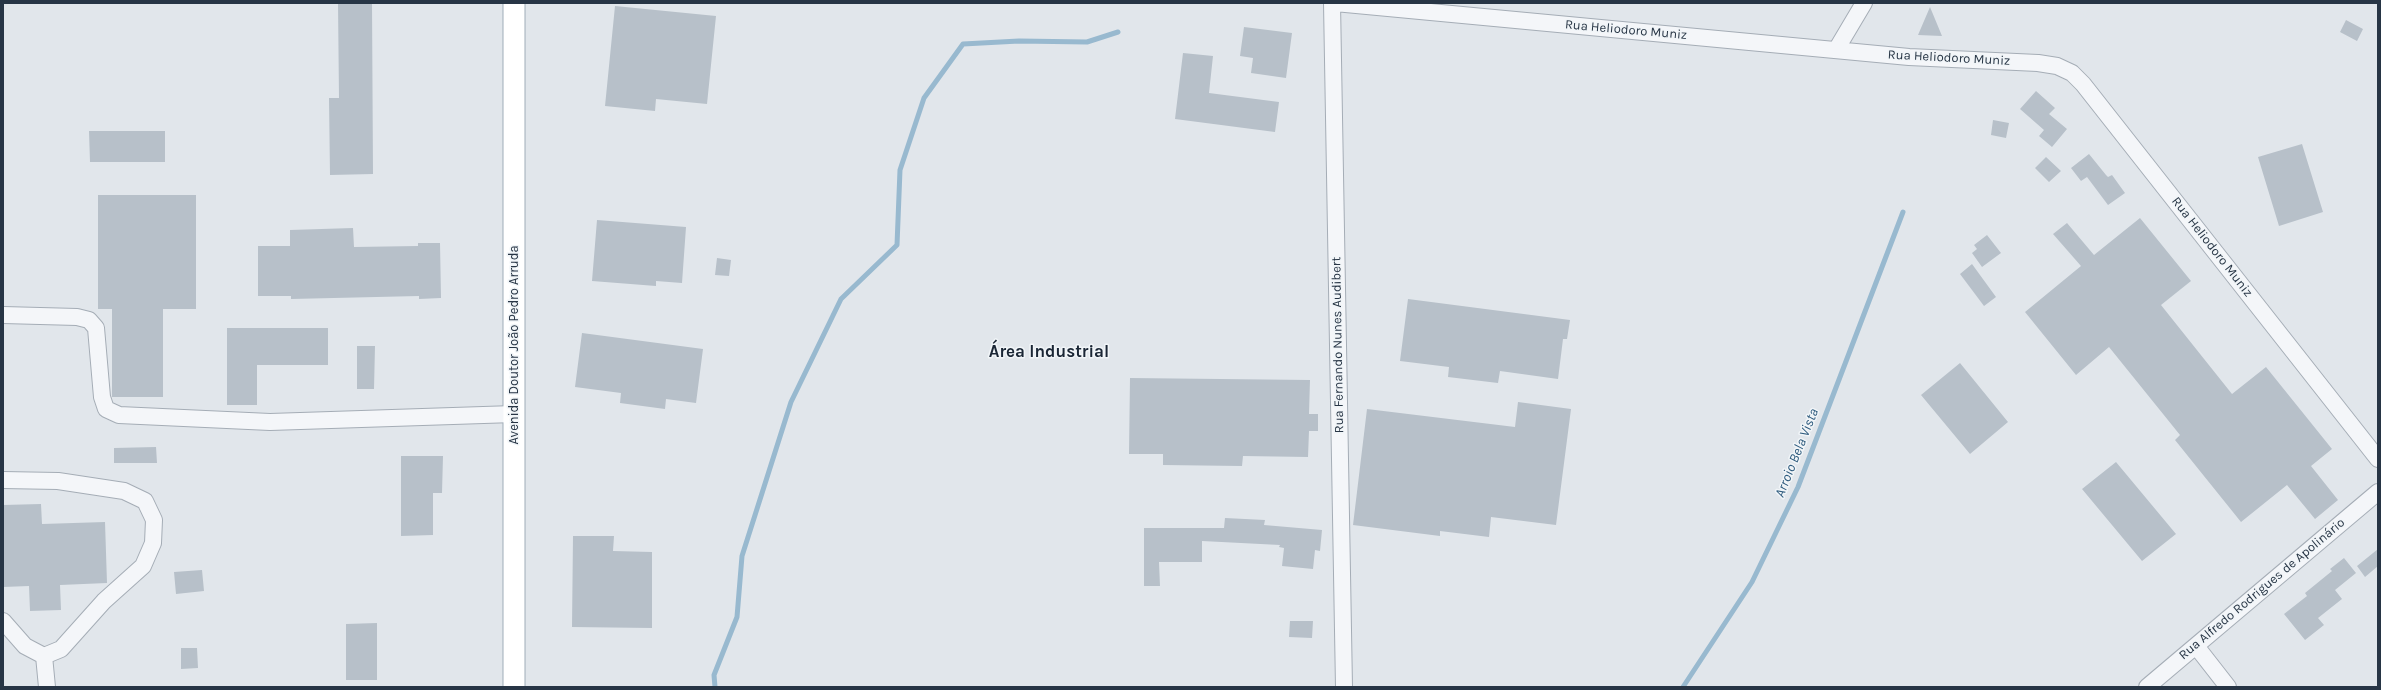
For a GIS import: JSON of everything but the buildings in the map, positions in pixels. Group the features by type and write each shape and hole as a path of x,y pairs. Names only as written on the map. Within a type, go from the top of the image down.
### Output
{"main road":[{"name":"Avenida Doutor João Pedro Arruda","path":"514,3 514,687"}],"street":[{"name":"Rua Heliodoro Muniz","path":"1333,3 1909,57 2038,63 2057,66 2072,73 2083,84 2378,459"},
{"name":"Rua Fernando Nunes Audibert","path":"1333,3 1344,687"},
{"path":"1836,50 1864,3"},
{"path":"3,315 77,317 89,320 96,328 102,398 106,409 119,415 270,422 514,414"},
{"path":"3,480 58,481 124,491 144,501 154,520 153,543 143,566 104,601 61,649 44,656"},
{"name":"Rua Alfredo Rodrigues de Apolinário","path":"2147,687 2378,492"},
{"path":"3,621 25,646 44,656"},
{"path":"2196,646 2228,687"},
{"path":"44,656 47,687"}],"waterway":[{"path":"715,687 714,675 737,617 742,556 791,402 841,299 897,245 900,170 924,98 963,44 1019,41 1087,42 1118,32"},
{"name":"Arroio Bela Vista","path":"1683,687 1752,582 1798,487 1903,212"}],"district":[{"name":"Área Industrial","path":"1049,352"}]}
